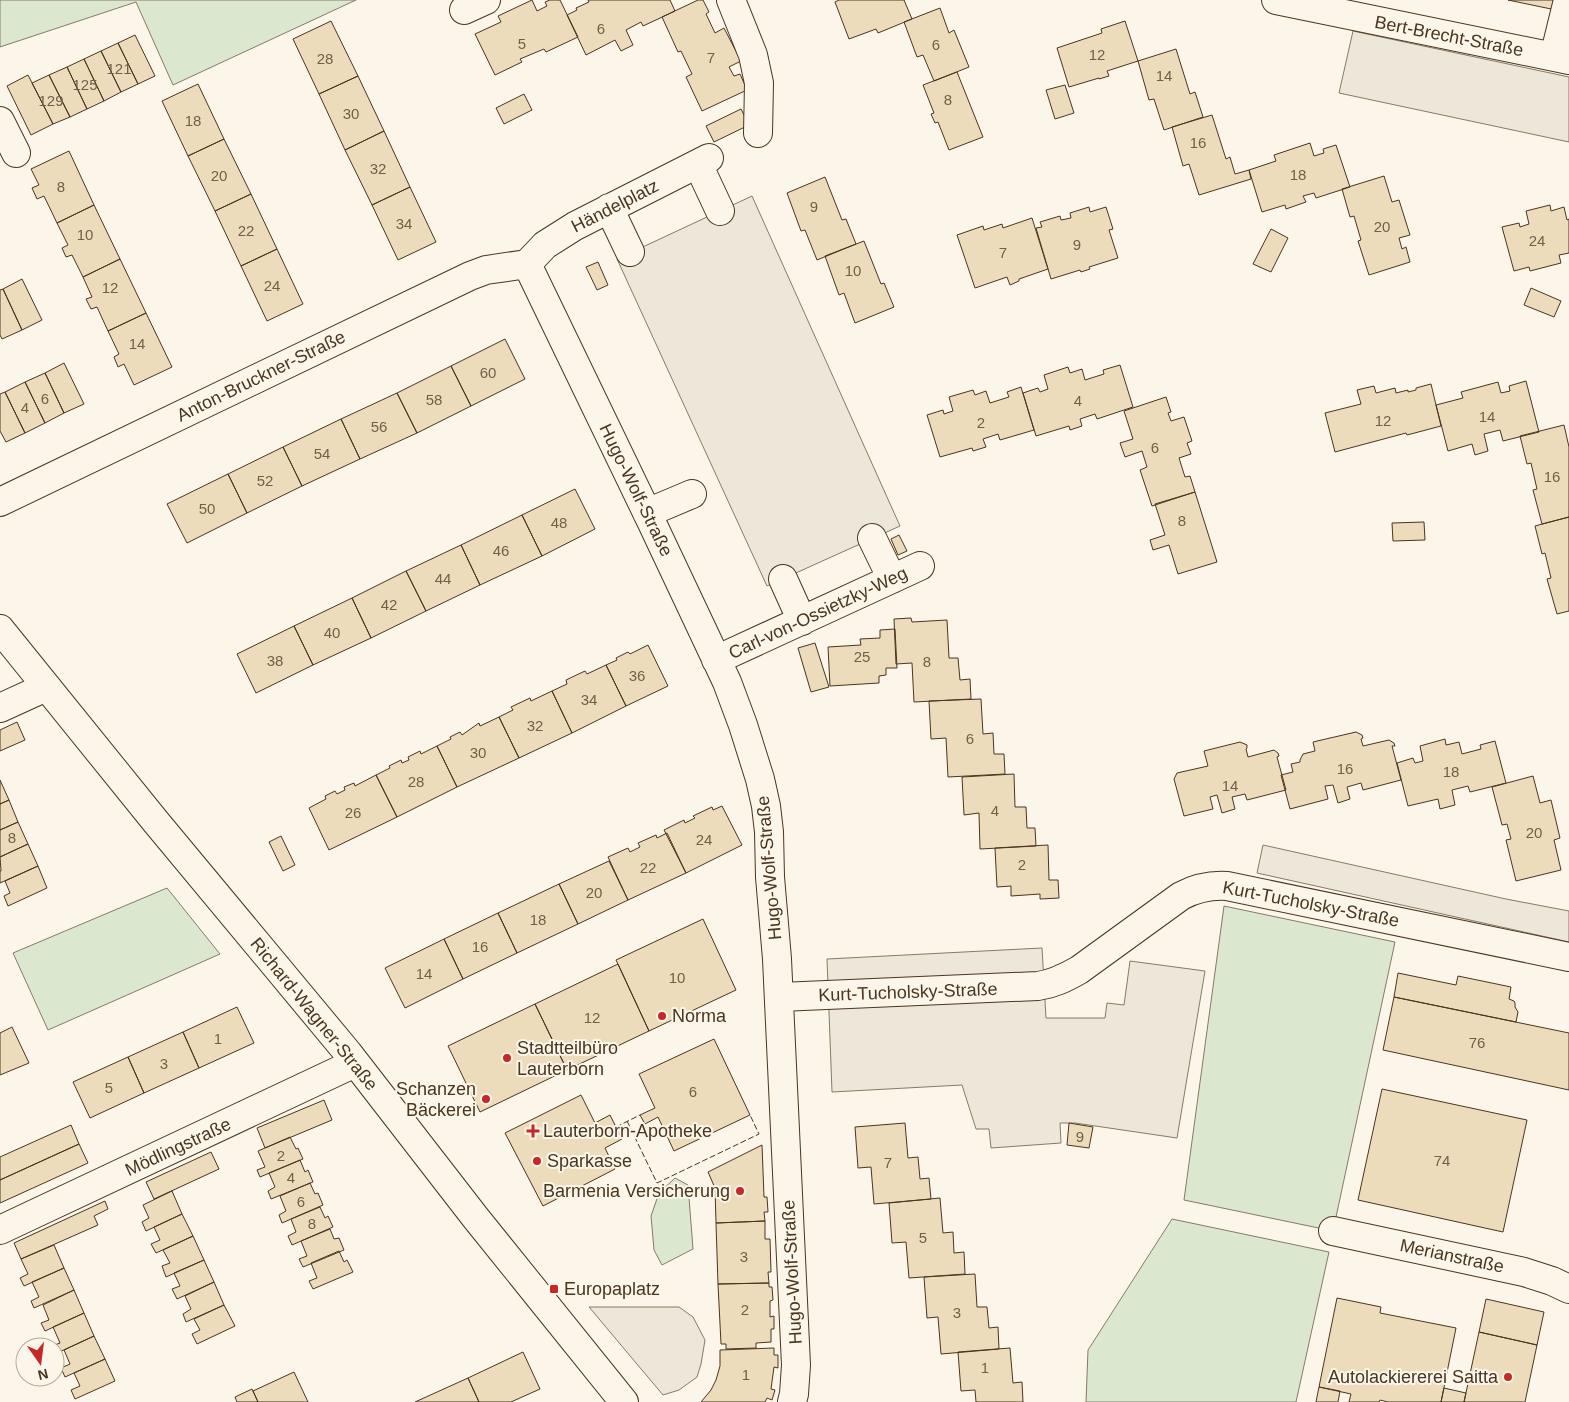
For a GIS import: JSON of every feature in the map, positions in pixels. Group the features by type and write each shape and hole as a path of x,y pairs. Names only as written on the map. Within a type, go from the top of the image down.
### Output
{"street":[{"path":"731,0 753,55 759,83 758,133"},
{"name":"Bert-Brecht-Straße","path":"1276,0 1562,58"},
{"path":"1562,58 1568,0"},
{"path":"0,121 16,153"},
{"name":"Händelplatz","path":"527,264 545,245 574,226 703,161 720,211"},
{"path":"609,208 630,252"},
{"name":"Anton-Bruckner-Straße","path":"0,502 470,276 486,270 527,264"},
{"name":"Hugo-Wolf-Straße","path":"527,264 716,660 743,725 766,806 780,997 796,1365 792,1402"},
{"path":"647,513 692,494"},
{"path":"872,538 892,580"},
{"name":"Carl-von-Ossietzky-Weg","path":"716,660 920,566"},
{"path":"782,579 802,621"},
{"name":"Richard-Wagner-Straße","path":"0,629 355,1063 475,1217 624,1402"},
{"path":"0,708 46,687"},
{"name":"Kurt-Tucholsky-Straße","path":"780,997 1050,984 1064,979 1079,970 1181,896 1195,889 1212,886 1236,888 1569,957"},
{"name":"Mödlingstraße","path":"0,1230 355,1063"},
{"name":"Merianstraße","path":"1333,1231 1524,1272 1552,1280 1569,1289"}],"green space":[{"path":"0,0 356,0 173,85 136,2 0,47"},
{"path":"167,888 220,954 48,1030 13,953"},
{"path":"1224,906 1395,942 1333,1231 1184,1200"},
{"path":"675,1178 688,1185 693,1249 662,1265 654,1250 651,1216 659,1193"},
{"path":"1172,1219 1329,1252 1296,1402 1086,1402 1088,1350"}],"shaded area":[{"path":"1353,31 1569,77 1569,142 1339,93"},
{"path":"752,196 900,526 767,586 617,259"},
{"path":"1263,845 1506,899 1569,911 1569,942 1257,873"},
{"path":"1042,948 1046,1018 1105,1018 1107,1003 1124,1005 1130,961 1205,971 1177,1138 1075,1123 1060,1123 1061,1143 991,1148 989,1129 976,1129 962,1085 832,1092 827,959"},
{"name":"Europaplatz","path":"589,1307 679,1307 693,1317 705,1340 697,1377 679,1390 663,1395"}],"building":[{"path":"532,0 537,11 547,6 545,2 560,0 578,37 546,52 544,49 520,59 522,62 495,75 475,34 501,22 498,16"},
{"path":"588,0 670,0 675,11 643,26 641,22 626,30 633,45 621,51 615,40 586,55 567,15 589,2"},
{"path":"698,0 703,0 709,12 706,14 715,33 724,28 741,61 729,67 734,76 740,74 747,90 702,111 686,77 692,74 681,51 678,52 662,17"},
{"path":"839,0 904,0 912,19 878,33 876,29 849,39 835,2"},
{"path":"1508,0 1558,0 1556,10"},
{"path":"940,8 949,33 954,30 969,67 934,81 923,55 917,57 904,22"},
{"path":"331,21 358,76 319,94 293,39"},
{"path":"1125,21 1138,61 1107,71 1109,76 1069,87 1057,48 1102,33 1101,29"},
{"path":"135,35 155,76 138,84 118,43"},
{"path":"118,43 138,84 121,92 101,51"},
{"path":"1176,49 1190,94 1195,92 1203,117 1164,130 1154,99 1149,100 1138,61"},
{"path":"101,51 121,92 104,101 84,59"},
{"path":"84,59 104,101 87,109 67,67"},
{"path":"67,67 87,109 70,117 49,75"},
{"path":"957,72 983,137 949,150 938,122 935,123 931,114 934,113 923,85"},
{"path":"28,75 53,124 31,135 7,86"},
{"path":"49,75 70,117 53,124 32,83"},
{"path":"358,76 384,131 345,150 319,94"},
{"path":"198,84 224,139 188,156 162,101"},
{"path":"1065,85 1074,113 1055,119 1046,90"},
{"path":"524,94 532,110 504,124 496,108"},
{"path":"741,109 749,125 714,142 706,126"},
{"path":"1212,115 1226,159 1230,157 1235,174 1249,170 1251,179 1199,195 1189,164 1183,166 1172,127"},
{"path":"384,131 410,187 372,205 345,150"},
{"path":"224,139 251,194 215,211 188,156"},
{"path":"1310,143 1314,156 1324,153 1323,149 1336,145 1350,187 1316,198 1314,193 1303,196 1306,202 1286,209 1285,205 1262,212 1249,170 1276,161 1274,155"},
{"path":"69,151 94,205 57,223 44,196 37,199 32,188 39,185 31,169"},
{"path":"1384,176 1392,202 1399,200 1410,235 1399,238 1402,249 1406,247 1410,262 1369,275 1358,241 1361,240 1354,216 1350,217 1342,189"},
{"path":"825,177 842,220 846,219 856,244 817,260 805,230 801,231 787,193"},
{"path":"410,187 436,242 398,260 372,205"},
{"path":"251,194 277,249 241,266 215,211"},
{"path":"94,205 120,259 83,277 72,255 66,257 62,248 68,245 57,223"},
{"path":"1550,205 1551,211 1564,207 1567,220 1569,219 1569,253 1559,255 1561,263 1530,271 1529,267 1514,271 1502,227 1519,223 1520,227 1529,224 1526,211"},
{"path":"1089,207 1090,212 1106,207 1113,229 1109,230 1118,258 1089,267 1090,269 1081,272 1080,270 1051,279 1036,228 1042,227 1040,222 1060,216 1061,220 1071,218 1070,213"},
{"path":"1032,218 1048,269 1019,279 1019,281 1010,285 1007,277 975,288 957,235 983,226 984,230 1002,224 1003,228"},
{"path":"1271,229 1288,238 1271,272 1253,264"},
{"path":"864,241 881,284 884,283 894,307 855,323 844,293 839,295 825,256"},
{"path":"277,249 303,304 267,321 241,266"},
{"path":"120,259 146,313 108,331 97,307 91,309 86,299 92,297 83,277"},
{"path":"598,262 608,285 597,290 586,267"},
{"path":"22,279 42,320 22,330 3,289"},
{"path":"1531,288 1561,301 1554,317 1524,305"},
{"path":"3,289 22,330 2,339 0,335 0,290"},
{"path":"146,313 172,367 134,385 124,364 118,367 114,357 119,354 108,331"},
{"path":"505,339 525,379 471,406 451,366"},
{"path":"64,363 84,404 64,413 45,373"},
{"path":"1120,365 1133,407 1097,419 1095,414 1080,419 1082,426 1070,430 1069,426 1036,436 1023,393 1038,388 1040,392 1048,389 1044,375 1068,367 1070,373 1082,369 1085,380 1104,374 1103,370"},
{"path":"451,366 471,406 417,433 397,393"},
{"path":"45,373 64,413 45,423 25,382"},
{"path":"1526,381 1539,432 1503,441 1500,430 1484,434 1488,451 1475,455 1472,444 1448,451 1436,405 1463,398 1461,392 1498,382 1501,393 1510,391 1509,386"},
{"path":"25,382 45,423 25,433 5,392"},
{"path":"1431,384 1441,426 1407,435 1406,433 1335,452 1325,413 1361,404 1357,390 1374,386 1376,393 1395,388 1396,393 1416,390 1416,388"},
{"path":"1021,387 1034,430 1000,440 998,434 983,439 986,447 973,451 972,448 940,457 927,415 943,410 944,414 953,411 949,397 973,390 975,395 986,391 990,403 1009,397 1007,392"},
{"path":"5,392 25,433 6,442 0,431 0,394"},
{"path":"397,393 417,433 360,459 341,419"},
{"path":"1166,397 1171,412 1168,413 1171,421 1184,417 1192,441 1187,443 1191,454 1179,458 1185,477 1190,476 1195,492 1152,506 1140,470 1147,467 1142,451 1125,457 1120,443 1133,439 1124,411"},
{"path":"341,419 360,459 302,486 283,447"},
{"path":"1564,425 1569,447 1569,517 1542,524 1533,490 1537,489 1531,463 1527,464 1520,436"},
{"path":"283,447 302,486 247,513 228,474"},
{"path":"228,474 247,513 187,543 167,504"},
{"path":"575,489 595,529 542,556 522,515"},
{"path":"1195,492 1217,562 1178,574 1169,545 1153,550 1150,540 1165,535 1155,504"},
{"path":"522,515 542,556 480,585 461,545"},
{"path":"1569,517 1569,611 1557,614 1547,579 1551,578 1545,553 1542,554 1535,526"},
{"path":"1424,522 1425,540 1393,541 1392,523"},
{"path":"899,535 907,551 898,555 891,539"},
{"path":"461,545 480,585 426,611 406,571"},
{"path":"406,571 426,611 371,638 352,598"},
{"path":"352,598 371,638 313,665 294,626"},
{"path":"911,618 912,622 947,620 949,658 958,658 960,680 970,679 971,699 914,702 912,663 896,664 894,619"},
{"path":"294,626 313,665 256,693 237,654"},
{"path":"895,629 897,668 886,668 886,675 879,676 879,683 830,686 828,647 861,645 860,639 880,638 880,630"},
{"path":"815,643 829,687 811,692 798,648"},
{"path":"648,645 668,686 626,706 606,665 628,652 630,654"},
{"path":"606,665 626,706 572,733 552,691 567,684 566,680 585,671 587,674"},
{"path":"552,691 572,733 519,758 499,717 513,710 511,707 530,698 531,701"},
{"path":"981,699 983,734 993,733 994,754 1004,754 1005,774 948,777 946,738 931,739 929,701"},
{"path":"499,717 519,758 457,787 437,746 460,732 462,735 479,723 480,726"},
{"path":"17,722 25,740 0,751 0,730"},
{"path":"1356,732 1362,735 1363,746 1389,740 1394,743 1395,746 1392,746 1401,780 1363,790 1361,783 1347,787 1350,799 1338,803 1333,785 1325,786 1328,799 1290,809 1281,775 1293,772 1291,764 1300,762 1303,754 1315,751 1313,742"},
{"path":"1445,739 1446,745 1459,742 1462,754 1481,749 1480,745 1495,741 1506,783 1470,792 1468,786 1452,790 1455,805 1440,809 1438,799 1408,806 1397,763 1413,758 1415,763 1423,761 1420,746"},
{"path":"1240,742 1247,745 1248,757 1274,750 1278,753 1279,756 1277,757 1286,790 1247,800 1245,794 1232,797 1235,809 1222,813 1217,795 1210,797 1213,809 1184,816 1174,779 1177,773 1208,766 1204,751"},
{"path":"437,746 457,787 397,817 376,775 401,760 402,763 409,760 408,757 420,751 421,754"},
{"path":"1014,774 1015,807 1026,807 1027,828 1035,828 1036,846 980,849 979,813 964,815 962,777"},
{"path":"376,775 397,817 329,850 309,808 326,799 325,796 335,791 337,794 345,790 344,787 354,783 355,786"},
{"path":"1533,776 1540,803 1551,800 1560,838 1554,840 1561,870 1516,881 1506,840 1511,839 1507,824 1502,825 1492,787"},
{"path":"0,780 9,800 0,804"},
{"path":"9,800 18,822 0,830 0,804"},
{"path":"722,806 742,845 686,873 664,830 684,820 685,823 695,818 693,816 712,807 713,810"},
{"path":"18,822 28,844 0,857 0,830"},
{"path":"667,833 686,873 628,900 608,857 628,848 630,852 640,847 638,843 656,835 657,838"},
{"path":"281,836 295,865 283,871 269,842"},
{"path":"28,844 38,866 0,883 0,857"},
{"path":"1048,845 1049,880 1058,880 1059,898 1040,899 1040,894 1011,896 1011,886 997,887 995,848"},
{"path":"609,861 628,900 578,924 559,884"},
{"path":"38,866 47,888 8,906 4,896 10,893 5,881"},
{"path":"559,884 578,924 517,953 498,913"},
{"path":"498,913 517,953 463,979 444,939"},
{"path":"703,919 736,990 649,1031 616,960"},
{"path":"444,939 463,979 405,1008 385,968"},
{"path":"618,964 649,1031 567,1070 535,1004"},
{"path":"1398,973 1456,985 1458,976 1511,987 1509,999 1514,1001 1518,1012 1516,1022 1394,997"},
{"path":"1394,997 1569,1033 1569,1090 1383,1050"},
{"name":"Stadtteilbüro Lauterborn","path":"535,1004 567,1070 480,1112 448,1046"},
{"path":"237,1007 254,1043 199,1068 183,1032"},
{"path":"12,1027 29,1063 0,1075 0,1033"},
{"path":"183,1032 199,1068 144,1093 128,1057"},
{"path":"714,1039 750,1115 674,1151 658,1117 645,1124 640,1115 655,1108 639,1074"},
{"path":"128,1057 144,1093 90,1118 73,1082"},
{"path":"1382,1089 1527,1120 1503,1232 1358,1200"},
{"path":"581,1095 595,1123 610,1115 622,1139 605,1148 615,1169 543,1206 505,1133"},
{"path":"324,1100 332,1120 265,1148 257,1128"},
{"path":"905,1123 908,1158 918,1157 920,1179 929,1178 931,1199 874,1204 871,1167 858,1168 855,1127"},
{"path":"1069,1123 1093,1127 1089,1148 1067,1145"},
{"path":"71,1125 79,1144 0,1180 0,1157"},
{"path":"290,1137 303,1159 260,1177 257,1170 265,1167 258,1151"},
{"path":"79,1144 88,1163 0,1203 0,1180"},
{"path":"762,1145 764,1197 767,1197 768,1212 764,1212 765,1221 716,1223 715,1188 708,1172"},
{"path":"211,1152 219,1169 154,1199 146,1182"},
{"path":"300,1160 305,1172 308,1170 313,1182 271,1199 268,1191 275,1187 269,1173"},
{"path":"310,1183 315,1194 318,1193 323,1205 282,1223 279,1215 286,1211 280,1196"},
{"path":"172,1191 182,1214 146,1231 142,1222 149,1218 143,1205"},
{"path":"940,1198 943,1233 953,1232 954,1253 964,1252 965,1274 909,1278 906,1242 892,1243 889,1203"},
{"path":"105,1201 108,1209 94,1216 98,1225 21,1259 14,1243"},
{"path":"320,1207 325,1218 328,1216 333,1227 292,1245 288,1236 296,1232 291,1219"},
{"path":"182,1214 193,1236 156,1253 151,1244 160,1240 154,1227"},
{"path":"765,1221 765,1239 770,1239 771,1272 768,1272 769,1283 718,1284 716,1223"},
{"path":"330,1229 334,1239 339,1238 344,1250 303,1267 299,1259 307,1256 301,1241"},
{"path":"193,1236 204,1260 166,1277 162,1266 170,1263 163,1250"},
{"path":"54,1245 64,1268 24,1286 20,1278 28,1274 21,1259"},
{"path":"339,1251 344,1262 347,1260 353,1272 313,1289 309,1281 317,1278 311,1263"},
{"path":"204,1260 214,1282 177,1299 172,1289 180,1286 174,1273"},
{"path":"64,1268 74,1290 34,1308 31,1301 39,1297 32,1282"},
{"path":"975,1274 977,1307 987,1307 989,1328 998,1327 999,1349 941,1354 938,1317 927,1318 924,1277"},
{"path":"214,1282 224,1305 186,1322 183,1314 191,1309 185,1296"},
{"path":"769,1283 769,1287 772,1287 773,1300 770,1301 770,1317 774,1316 771,1342 756,1343 756,1348 726,1349 726,1344 721,1344 718,1284"},
{"path":"74,1290 84,1313 45,1331 41,1323 49,1320 43,1305"},
{"path":"1337,1298 1381,1307 1380,1313 1456,1328 1441,1402 1388,1402 1380,1400 1379,1402 1349,1402 1351,1394 1319,1387"},
{"path":"1486,1299 1544,1312 1537,1345 1479,1332"},
{"path":"224,1305 235,1326 197,1344 192,1334 200,1330 194,1319"},
{"path":"84,1313 94,1336 65,1349 65,1337 57,1337 53,1327"},
{"path":"1479,1332 1537,1345 1525,1402 1464,1402"},
{"path":"94,1336 105,1359 65,1377 65,1366 70,1364 65,1350"},
{"path":"774,1348 774,1355 778,1355 778,1368 774,1367 771,1389 775,1390 772,1400 767,1398 765,1402 701,1402 711,1390 716,1380 720,1366 720,1350"},
{"path":"1010,1348 1013,1383 1022,1382 1023,1402 976,1402 975,1390 961,1391 958,1352"},
{"path":"523,1352 540,1389 511,1402 479,1402 468,1378"},
{"path":"105,1359 115,1381 75,1399 71,1390 80,1386 74,1373"},
{"path":"294,1372 308,1402 258,1402 253,1391"},
{"path":"468,1378 479,1402 415,1402"},
{"path":"1319,1387 1340,1391 1338,1402 1316,1402"},
{"path":"1444,1388 1466,1393 1464,1402 1441,1402"},
{"path":"252,1389 258,1402 237,1402 235,1397"}],"fence":[{"path":"616,1127 640,1115"},
{"path":"627,1121 657,1183 759,1134 750,1115"}],"place":[{"name":"Norma","path":"662,1016"},
{"name":"Stadtteilbüro Lauterborn","path":"507,1058"},
{"name":"Schanzen Bäckerei","path":"486,1099"},
{"name":"Lauterborn-Apotheke","path":"533,1131"},
{"name":"Sparkasse","path":"537,1161"},
{"name":"Barmenia Versicherung","path":"740,1191"},
{"name":"Europaplatz","path":"554,1289"},
{"name":"Autolackiererei Saitta","path":"1508,1377"}]}
